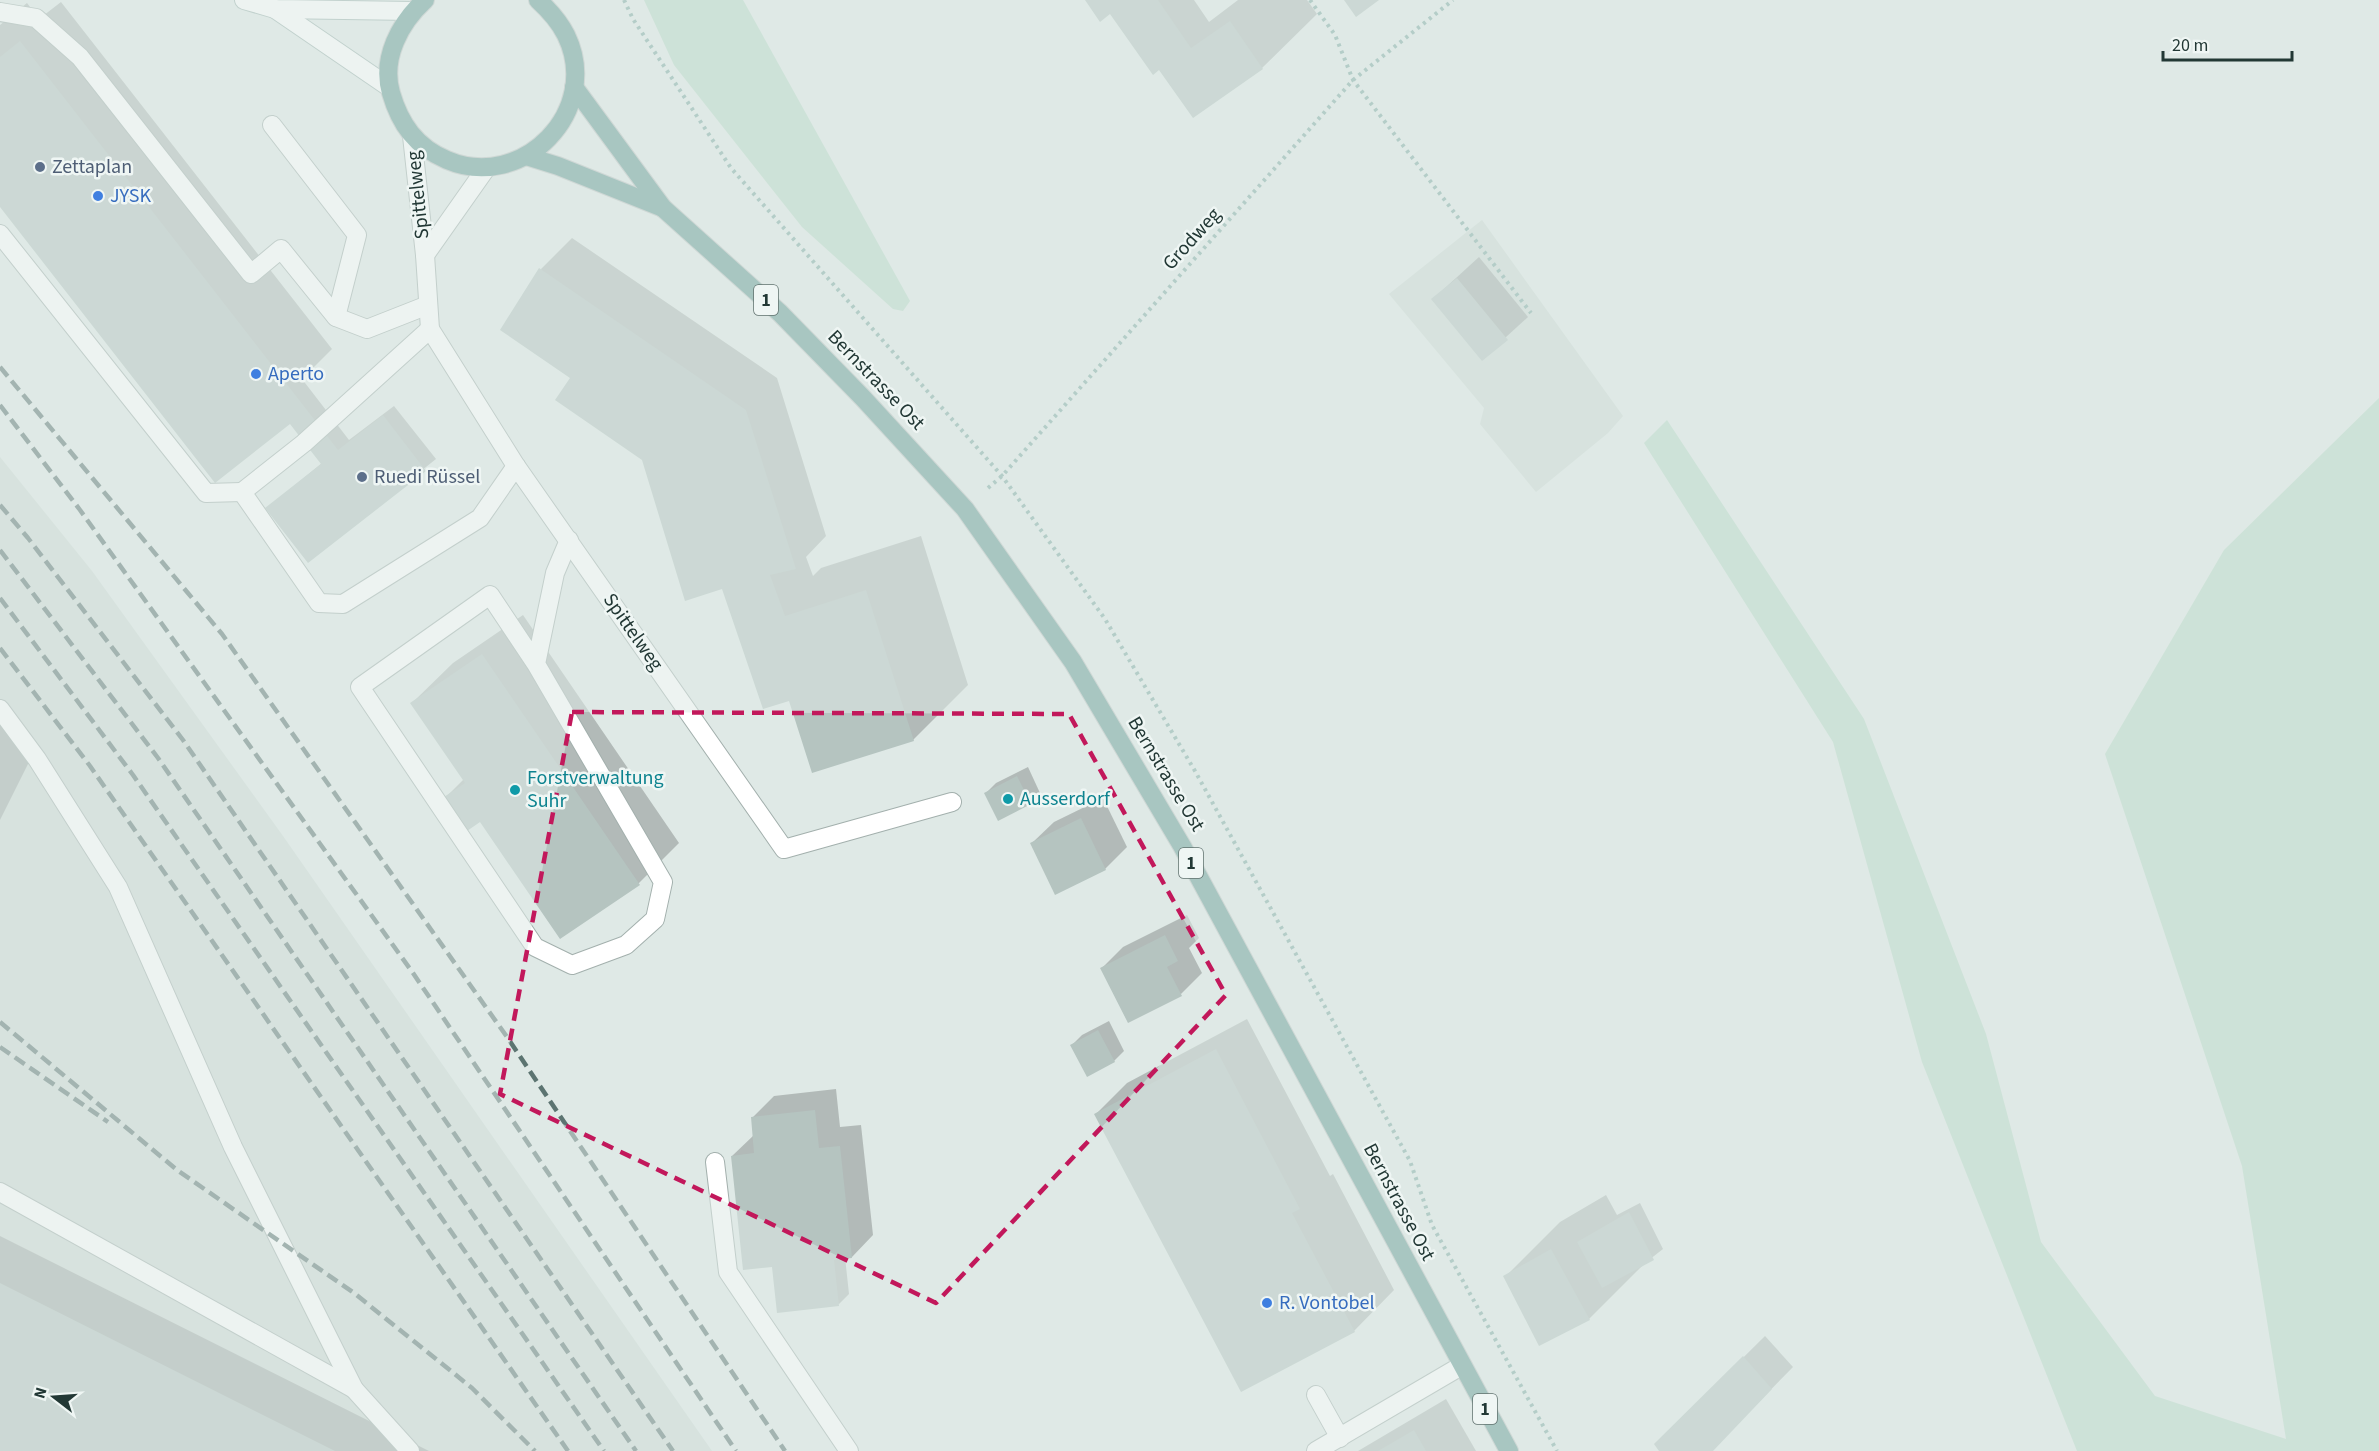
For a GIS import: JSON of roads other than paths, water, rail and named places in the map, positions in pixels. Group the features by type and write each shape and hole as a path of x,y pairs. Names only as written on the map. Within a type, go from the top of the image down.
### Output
{"main road":[{"path":"244,0 275,9 419,5"},
{"path":"419,5 401,27 393,46 389,66 389,87 397,113 412,136 433,154 459,165 487,167 507,164 526,156 544,144 559,127 569,108 574,87 574,61 567,37 555,15 538,0"},
{"path":"275,9 389,87"},
{"path":"0,12 36,18 80,57 251,274 281,249 336,317 367,329 428,305"},
{"name":"Bernstrasse Ost","path":"574,87 663,208 780,313 863,398 965,509 1073,662 1182,846 1461,1366 1509,1451"},
{"path":"272,125 357,235 336,317"},
{"name":"Spittelweg","path":"412,136 425,255 430,329 516,466 784,849 952,802"},
{"name":"Bernstrasse Ost","path":"526,156 558,166 663,208"},
{"name":"Spittelweg","path":"425,255 487,167"},
{"path":"0,234 206,493 242,492 304,443 430,329"},
{"path":"242,492 319,603 343,604 480,518 516,466"},
{"path":"536,664 490,595 360,687 535,947 572,965 626,945 655,919 663,882 536,664 555,573 569,540"},
{"path":"0,710 37,759 118,887 232,1147 354,1389 410,1451"},
{"path":"715,1162 728,1272 849,1451"},
{"path":"0,1192 354,1389"},
{"path":"1316,1451 1461,1366"},
{"path":"1316,1395 1340,1438"}],"railway":[{"path":"0,367 222,634 507,1037 785,1451"},
{"path":"0,405 80,510 413,973 736,1451"},
{"path":"0,505 28,538 183,740 673,1451"},
{"path":"0,550 158,758 636,1451"},
{"path":"0,598 133,775 604,1451"},
{"path":"0,648 90,766 568,1451"},
{"path":"0,1022 177,1170 354,1293 472,1388 535,1451"},
{"path":"0,1047 108,1122"}],"place":[{"name":"Zettaplan","path":"40,167"},
{"name":"JYSK","path":"98,196"},
{"name":"Aperto","path":"256,374"},
{"name":"Ruedi Rüssel","path":"362,477"},
{"name":"Forstverwaltung Suhr","path":"515,790"},
{"name":"Ausserdorf","path":"1008,799"},
{"name":"R. Vontobel","path":"1267,1303"}]}
